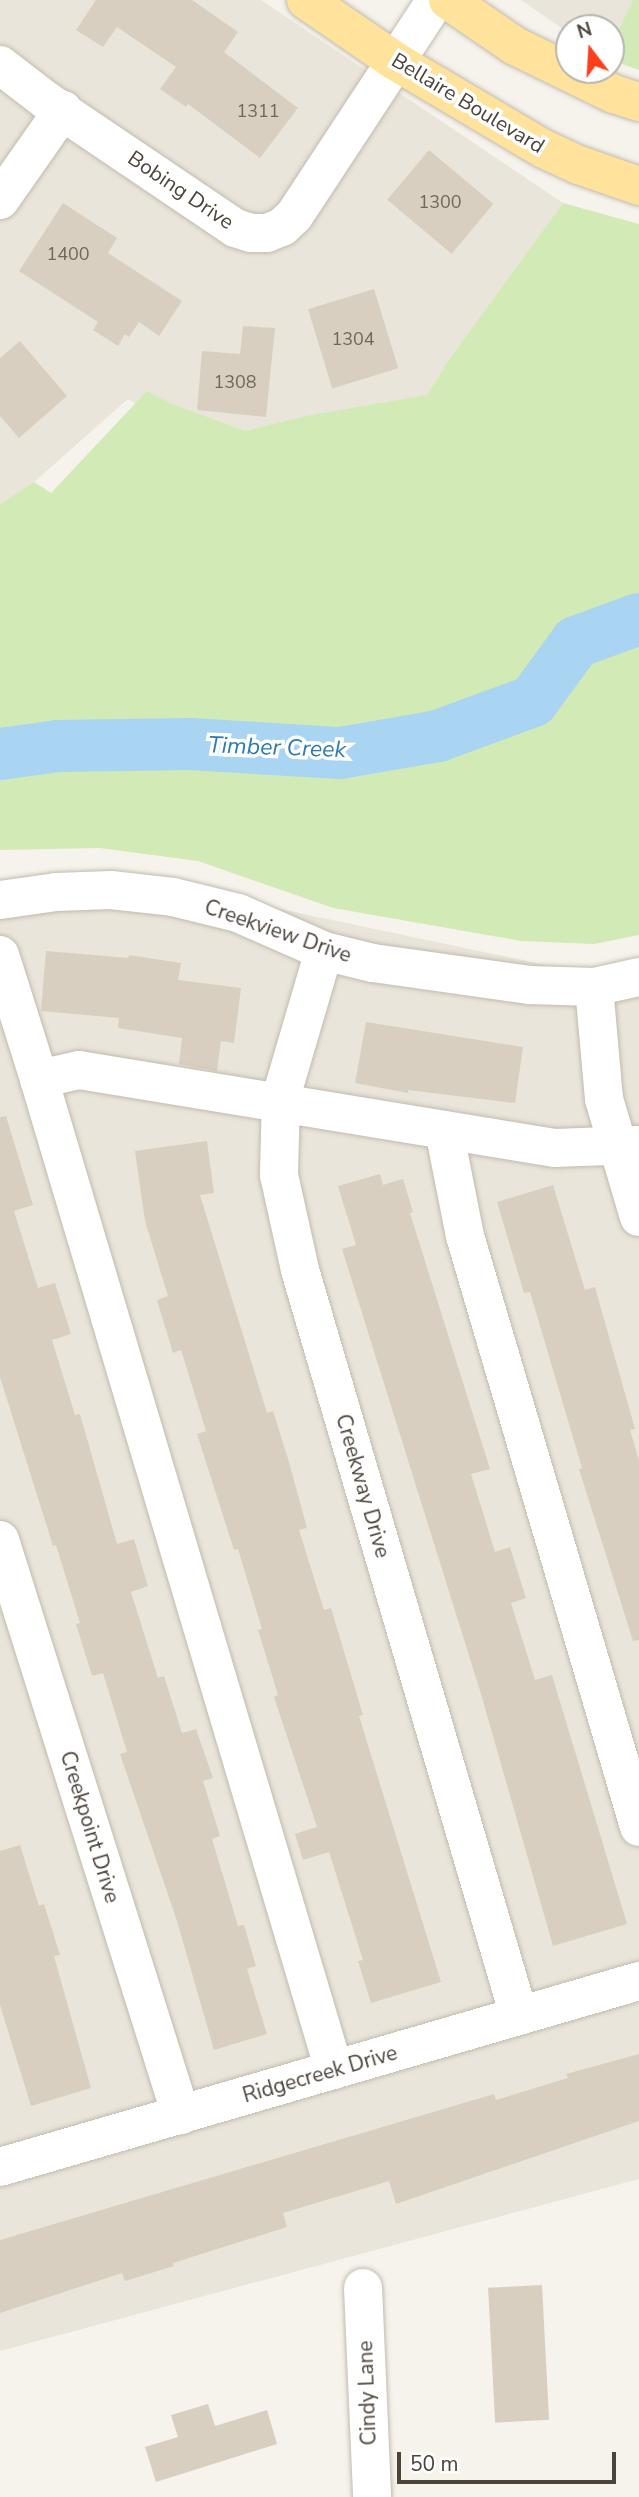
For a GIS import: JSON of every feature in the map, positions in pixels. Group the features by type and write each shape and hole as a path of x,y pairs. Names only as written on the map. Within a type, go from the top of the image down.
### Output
{"main road":[{"name":"Bellaire Boulevard","path":"306,0 395,61 544,149 579,165 639,186"},
{"path":"448,0 515,46 614,94 639,102"}],"street":[{"name":"Bobing Drive","path":"0,65 47,101 235,228 251,233 267,233 295,216 436,0"},
{"path":"0,200 63,110"},
{"name":"Creekview Drive","path":"0,900 55,892 111,890 173,897 238,912 324,951 373,963 530,985 594,986 639,977"},
{"name":"Creekway Drive","path":"324,951 281,1103 279,1175 300,1270 519,2016"},
{"path":"0,955 334,2070"},
{"path":"594,986 604,1099 628,1145 639,1217"},
{"path":"39,1079 79,1070 555,1148 628,1145"},
{"path":"444,1130 465,1236 639,1827"},
{"name":"Creekpoint Drive","path":"0,1540 181,2115"},
{"name":"Ridgecreek Drive","path":"0,2167 639,1981"},
{"name":"Cindy Lane","path":"363,2288 372,2497"}],"shaded area":[{"path":"0,0 261,0 563,203 448,361 424,400 219,455 128,399 34,482 0,504"},
{"path":"521,0 633,0 625,16 625,14 555,14 555,23"},
{"path":"133,878 588,974 639,965 639,2179 0,2351 0,909"}],"green space":[{"path":"633,0 639,0 639,70 625,65 625,16"},
{"path":"563,203 639,224 639,935 594,944 521,941 333,908 198,861 100,848 0,850 0,504 34,482 51,493 147,391 172,404 245,431 306,416 427,395 448,361"}],"building":[{"path":"96,0 192,0 238,32 224,52 298,108 260,158 188,104 186,107 160,89 176,67 117,27 103,47 76,30"},
{"path":"429,150 493,204 452,254 387,200"},
{"path":"63,203 117,238 108,253 182,301 159,336 139,322 129,337 125,334 118,346 93,330 98,322 19,271"},
{"path":"374,289 398,368 332,389 308,309"},
{"path":"243,326 275,328 266,417 197,410 202,351 240,354"},
{"path":"20,341 67,396 19,438 0,416 0,358"},
{"path":"46,951 128,958 129,955 181,963 178,980 241,988 234,1043 221,1041 217,1071 179,1064 182,1038 118,1028 119,1018 41,1011"},
{"path":"366,1022 523,1047 515,1103 408,1090 408,1093 355,1083"},
{"path":"6,1116 33,1205 14,1211 38,1288 55,1283 71,1334 52,1340 75,1415 80,1414 117,1544 134,1539 148,1586 131,1592 158,1678 164,1676 182,1733 196,1729 213,1778 203,1781 220,1836 212,1839 238,1926 244,1925 256,1966 247,1969 267,2034 214,2050 177,1921 120,1754 127,1752 103,1673 92,1676 76,1624 80,1623 56,1545 53,1546 0,1377 0,1117"},
{"path":"207,1141 214,1193 200,1195 267,1413 273,1411 289,1462 307,1528 299,1530 324,1610 331,1608 363,1715 359,1716 441,1982 371,2003 358,1961 363,1960 329,1852 303,1860 295,1834 317,1827 274,1697 278,1695 258,1630 262,1629 238,1549 234,1550 197,1434 206,1431 181,1350 173,1353 157,1300 168,1296 145,1221 135,1151"},
{"path":"380,1174 383,1185 403,1179 413,1212 410,1213 490,1469 471,1474 495,1552 510,1547 526,1598 511,1603 535,1680 552,1675 627,1924 553,1946 481,1694 342,1249 356,1245 338,1186"},
{"path":"553,1185 585,1290 595,1287 635,1429 630,1430 639,1461 639,1640 633,1641 579,1469 582,1468 530,1292 524,1293 497,1202"},
{"path":"20,1845 39,1906 44,1904 60,1955 54,1956 91,2088 31,2106 0,2005 0,1851"},
{"path":"639,2054 639,2121 396,2204 389,2181 283,2213 287,2227 173,2263 174,2266 125,2281 122,2273 0,2313 0,2240 494,2094 496,2100 568,2078 566,2074"},
{"path":"542,2285 549,2420 495,2423 488,2288"},
{"path":"208,2404 215,2426 267,2410 277,2444 156,2482 145,2447 178,2437 171,2415"}],"waterway":[{"name":"Timber Creek","path":"0,754 58,746 191,744 340,753 438,736 533,701 576,642 639,619"}]}
